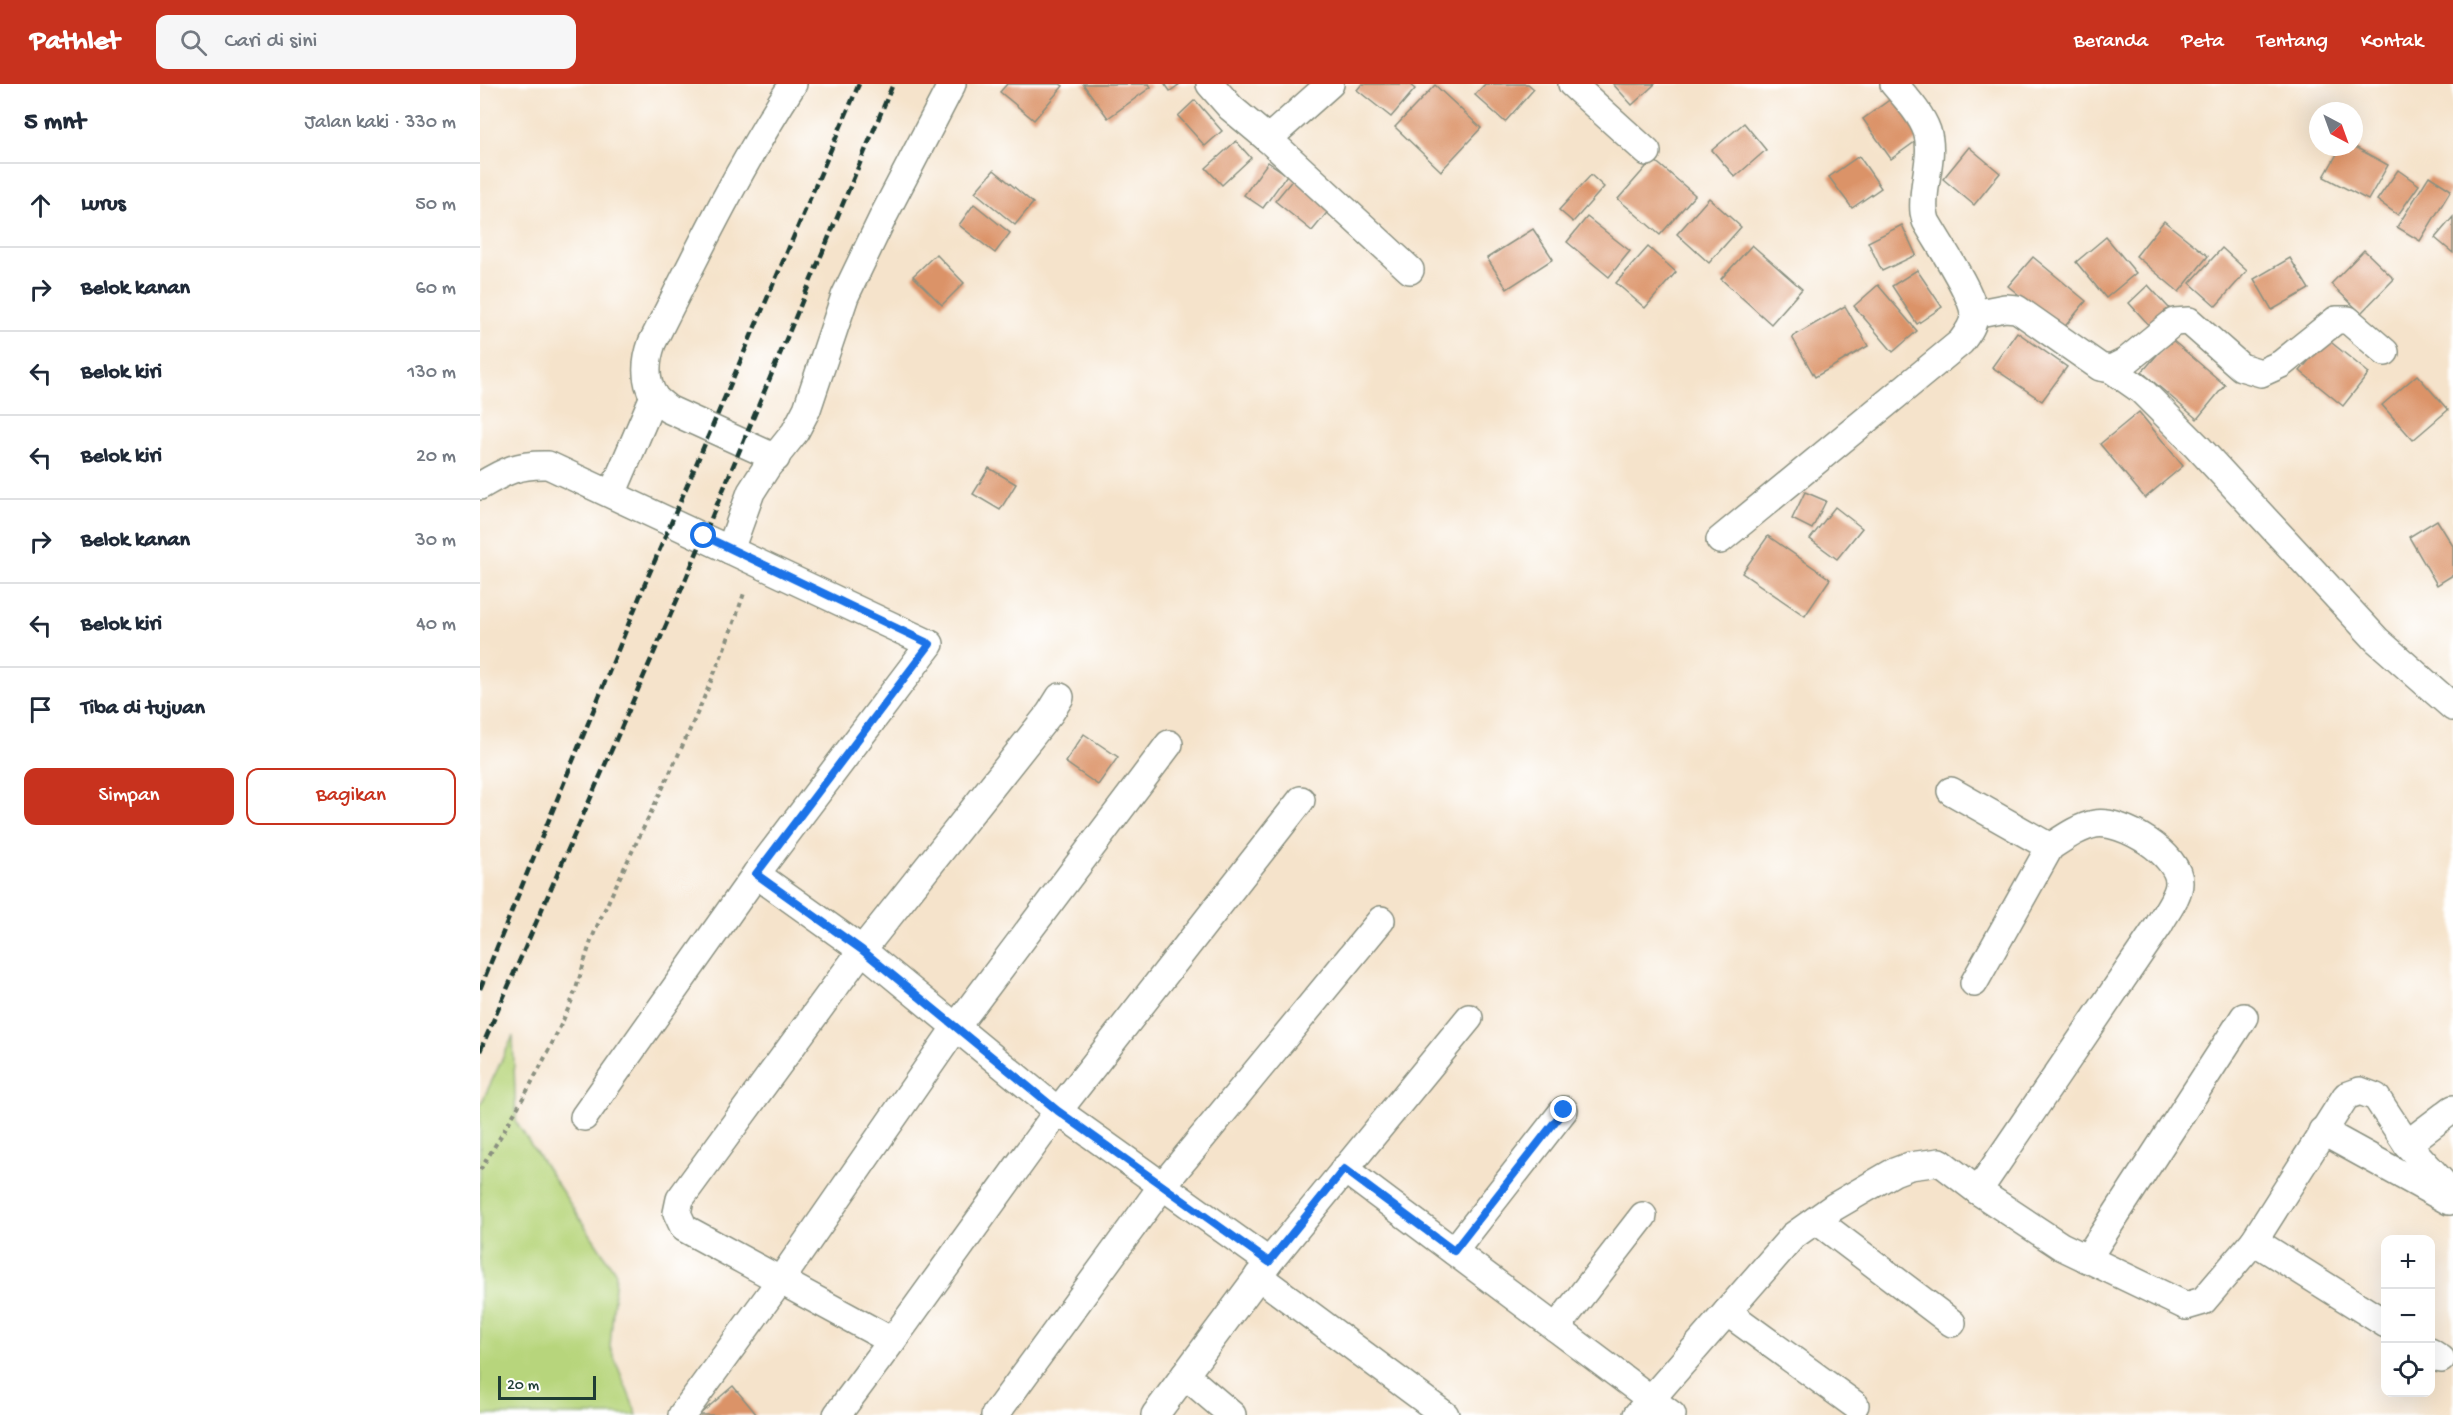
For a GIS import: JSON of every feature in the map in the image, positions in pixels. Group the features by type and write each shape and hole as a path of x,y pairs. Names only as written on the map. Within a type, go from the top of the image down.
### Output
{"street":[{"path":"776,458 668,409 654,396 646,370 652,343 734,182 760,135 793,84"},
{"path":"740,548 751,492 767,467 795,432 807,409 845,296 952,84"},
{"path":"1210,84 1231,108 1268,139 1410,270"},
{"path":"1268,139 1330,84"},
{"path":"1572,84 1647,152"},
{"path":"1720,540 1961,342 1970,331 1974,314 1966,292 1926,221 1923,204 1929,153 1928,132 1918,114 1894,84"},
{"path":"1974,314 2004,308 2017,309 2100,367 2111,369 2141,390 2197,446 2377,640 2453,707"},
{"path":"2111,369 2125,362 2175,322 2189,321 2241,367 2261,373 2281,364 2336,320 2348,320 2385,352"},
{"path":"616,482 654,396"},
{"path":"480,486 506,470 530,464 548,465 616,482 740,548 930,644 756,874 584,1118"},
{"path":"892,1341 684,1228 677,1213 680,1199 862,950 1050,713 1060,697"},
{"path":"682,1415 780,1281 956,1027 1169,744"},
{"path":"1951,791 2050,847"},
{"path":"837,1415 1058,1111 1301,800"},
{"path":"1974,983 2050,847 2071,833 2097,824 2117,827 2141,837 2171,861 2179,874 2179,887 2159,925 1978,1191"},
{"path":"756,874 862,950 1058,1111 1163,1185 1263,1269 1445,1415"},
{"path":"995,1415 1163,1185 1381,920"},
{"path":"2087,1259 2244,1017"},
{"path":"1155,1415 1263,1269 1468,1018"},
{"path":"1344,1169 1556,1328 1654,1410 1727,1312 1793,1236 1834,1207 1894,1172 1910,1166 1940,1162 1978,1191 2061,1246 2186,1306 2203,1301 2254,1241 2346,1096 2360,1091 2376,1097 2407,1144 2453,1194"},
{"path":"2407,1144 2453,1109"},
{"path":"1454,1251 1564,1110"},
{"path":"2322,1131 2453,1203"},
{"path":"1556,1328 1643,1216"},
{"path":"1816,1221 1952,1323"},
{"path":"2254,1241 2381,1321"},
{"path":"1727,1312 1856,1405"},
{"path":"1185,1375 1232,1415"}],"path":[{"path":"480,1170 519,1107 570,1005 597,925 693,722 727,644 740,548"}],"green space":[{"path":"513,1036 516,1122 616,1273 610,1347 637,1415 480,1415 480,1106"}],"building":[{"path":"1007,84 1060,84 1063,86 1034,120 1000,92"},
{"path":"1083,84 1149,84 1151,87 1108,118"},
{"path":"1165,84 1180,84 1170,91"},
{"path":"1362,84 1409,84 1415,89 1391,117 1357,90"},
{"path":"1485,84 1528,84 1534,89 1505,122 1475,95"},
{"path":"1613,84 1655,84 1632,105"},
{"path":"1435,85 1481,128 1441,171 1395,127"},
{"path":"1895,96 1923,136 1891,159 1863,119"},
{"path":"1195,100 1222,131 1205,146 1178,116"},
{"path":"1744,123 1766,150 1735,177 1712,150"},
{"path":"1236,141 1251,158 1222,185 1206,168"},
{"path":"1969,147 2000,173 1974,205 1943,179"},
{"path":"2363,151 2388,165 2368,200 2324,177 2336,156 2363,156"},
{"path":"1859,156 1881,188 1852,208 1829,177"},
{"path":"1653,159 1695,195 1660,235 1618,199"},
{"path":"1268,162 1287,175 1263,208 1244,195"},
{"path":"994,170 1033,203 1015,225 975,192"},
{"path":"2398,170 2419,185 2398,215 2377,200"},
{"path":"1591,175 1604,187 1573,222 1559,210"},
{"path":"2429,176 2451,190 2420,241 2397,227"},
{"path":"1294,178 1330,209 1312,231 1275,201"},
{"path":"1709,198 1741,227 1709,263 1677,234"},
{"path":"974,204 1010,233 995,253 959,225"},
{"path":"1587,217 1630,251 1609,277 1567,242"},
{"path":"2453,217 2453,253 2435,238"},
{"path":"2164,221 2208,256 2179,292 2136,256"},
{"path":"1902,225 1916,255 1882,271 1868,242"},
{"path":"1533,229 1553,259 1507,289 1487,258"},
{"path":"2106,237 2136,273 2106,298 2076,262"},
{"path":"1752,245 1802,289 1771,324 1721,279"},
{"path":"1648,247 1676,272 1645,308 1616,283"},
{"path":"2222,248 2247,271 2216,306 2190,283"},
{"path":"2364,250 2394,279 2361,313 2331,284"},
{"path":"936,254 964,283 942,305 913,276"},
{"path":"2033,257 2086,301 2062,330 2008,286"},
{"path":"2290,258 2309,289 2272,310 2254,279"},
{"path":"1917,270 1942,307 1917,324 1892,286"},
{"path":"1878,285 1917,331 1893,352 1854,306"},
{"path":"2148,285 2169,308 2150,326 2129,303"},
{"path":"1845,306 1868,346 1815,377 1792,337"},
{"path":"2017,332 2067,367 2042,401 1992,367"},
{"path":"2171,339 2225,385 2197,419 2142,372"},
{"path":"2327,339 2369,373 2343,406 2300,371"},
{"path":"2417,375 2448,410 2413,440 2382,405"},
{"path":"2139,412 2183,466 2145,498 2100,444"},
{"path":"989,468 1016,484 1000,510 973,494"},
{"path":"1805,492 1826,501 1812,529 1792,519"},
{"path":"1835,507 1862,528 1837,559 1810,539"},
{"path":"2437,520 2453,546 2453,575 2437,585 2409,537"},
{"path":"1768,536 1830,579 1805,616 1742,573"},
{"path":"1084,734 1118,757 1098,785 1065,762"},
{"path":"733,1386 757,1415 699,1415"}],"railway":[{"path":"480,989 644,586 859,84"},
{"path":"480,1051 677,600 893,84"}],"route":[{"path":"704,536 930,644 756,874 862,950 1058,1111 1269,1262 1344,1169 1454,1251 1564,1110"}]}
